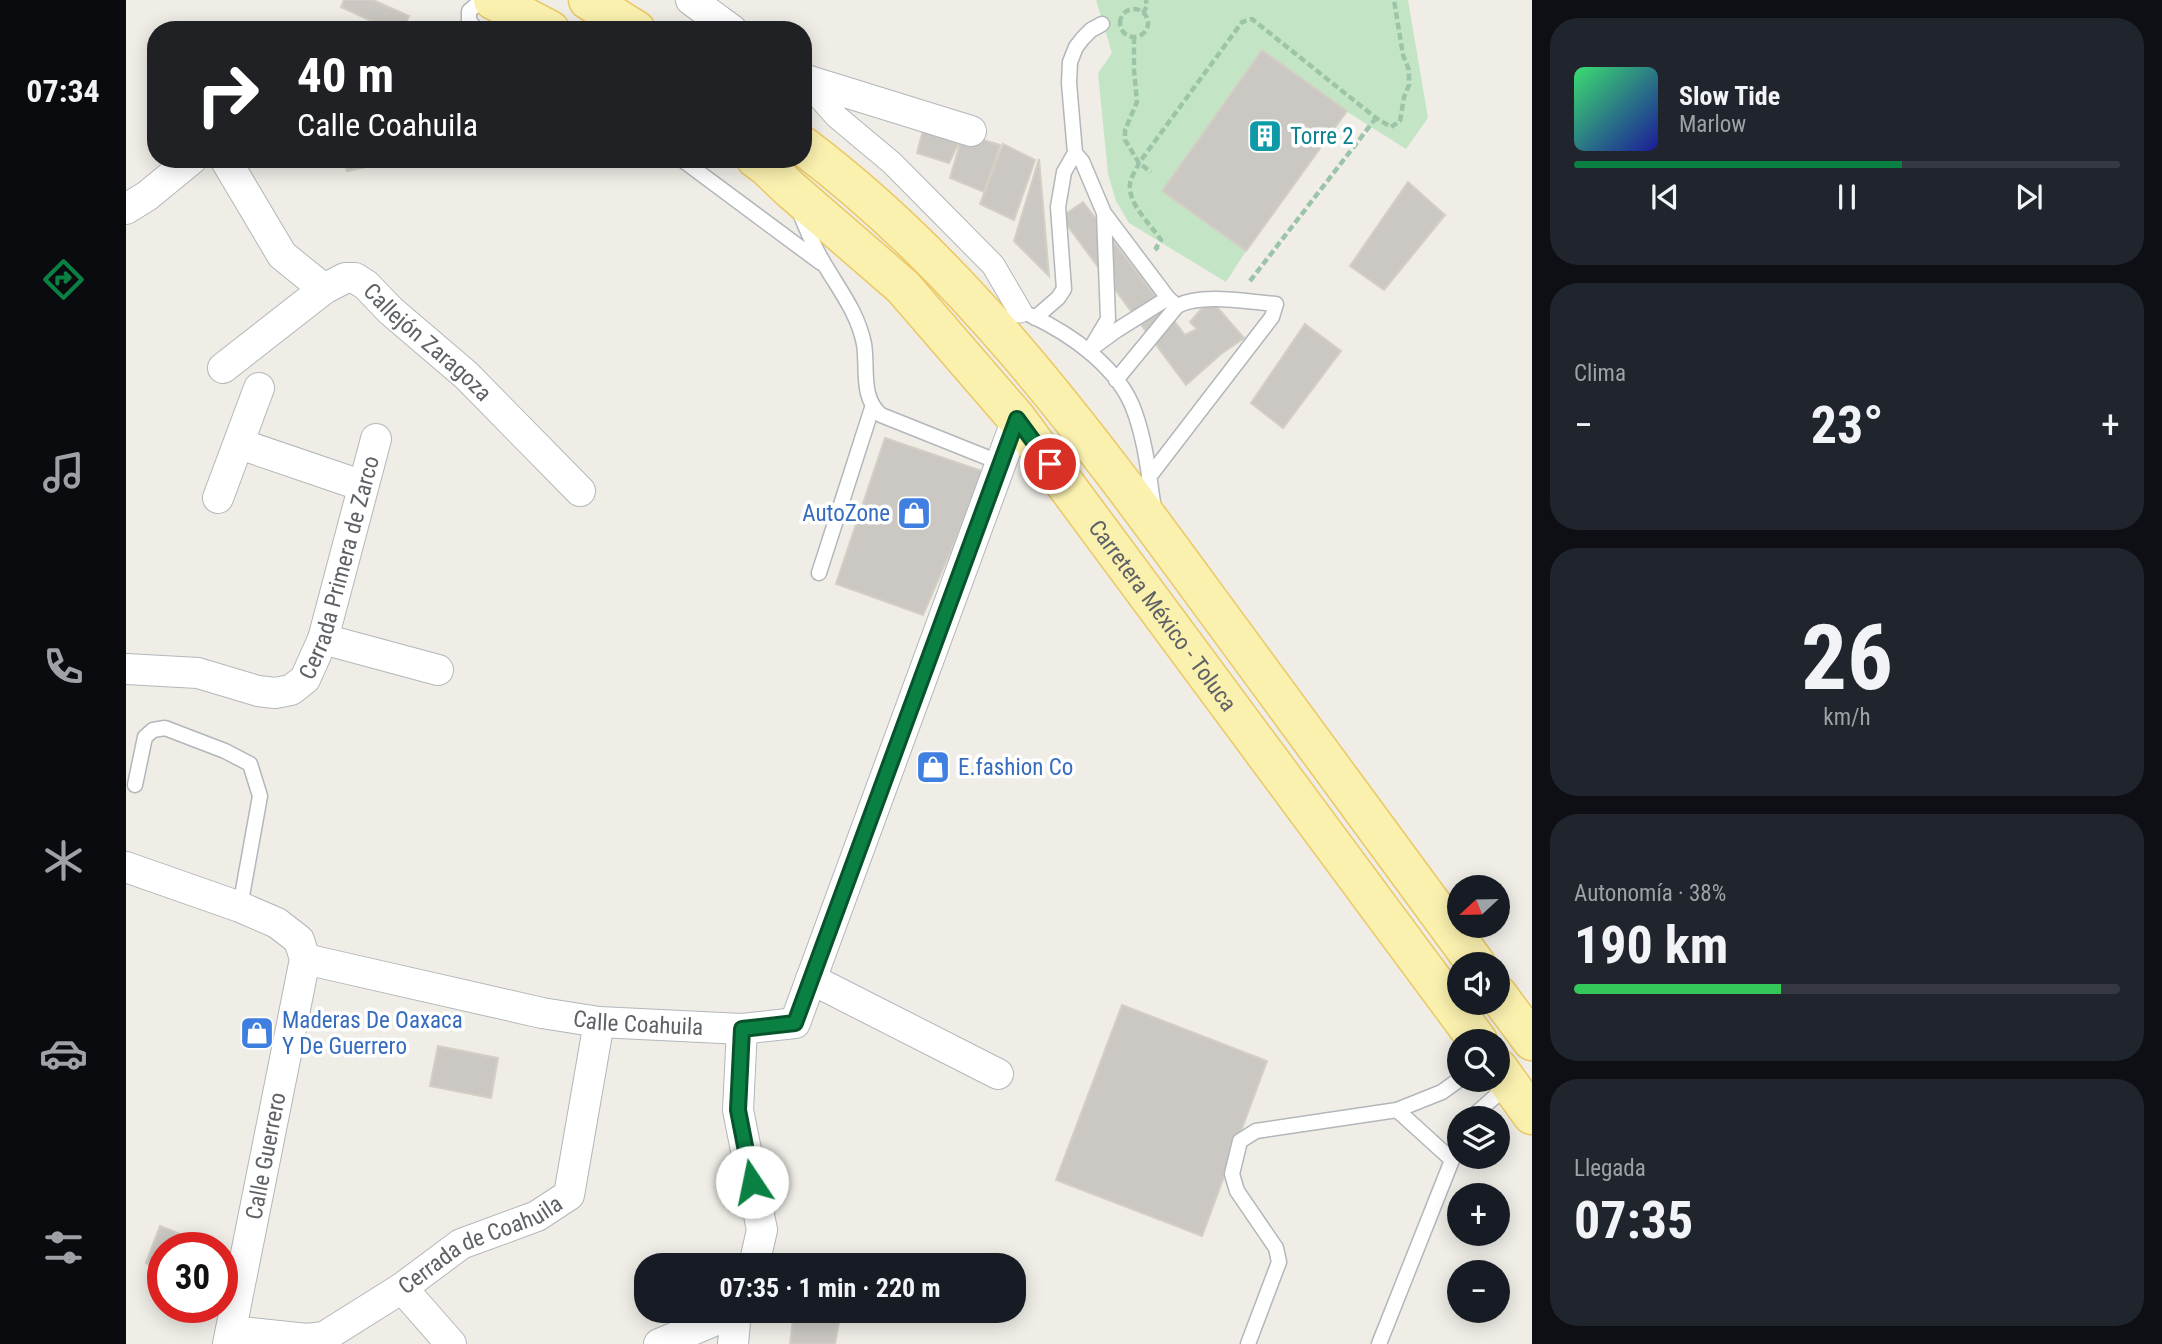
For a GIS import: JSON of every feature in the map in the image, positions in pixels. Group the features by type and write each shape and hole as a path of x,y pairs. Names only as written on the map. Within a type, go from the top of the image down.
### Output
{"main road":[{"path":"493,0 533,21"},
{"path":"588,0 622,21"},
{"name":"Carretera México - Toluca","path":"812,153 913,241 1013,315 1064,410 1156,529 1467,952"},
{"name":"Carretera México - Toluca","path":"768,168 903,287 1017,419 1470,1029"},
{"path":"1510,1011 1532,1041"},
{"path":"1510,1084 1532,1115"}],"street":[{"path":"691,0 720,21"},
{"path":"812,82 971,131"},
{"path":"812,92 837,117 892,163 993,265 1013,315"},
{"path":"126,209 147,196 181,168"},
{"path":"223,368 324,289 282,255 231,168"},
{"name":"Callejón Zaragoza","path":"324,289 345,278 355,278 366,285 391,311 466,376 580,491"},
{"path":"218,498 259,388"},
{"name":"Calle Coahuila","path":"305,959 542,1013 599,1022 742,1029 795,1023 1017,419"},
{"name":"Cerrada Primera de Zarco","path":"126,669 198,673 258,691 275,693 292,690 305,679 323,639 376,439"},
{"path":"240,444 363,486"},
{"path":"323,639 438,670"},
{"path":"126,867 277,922 299,940 305,959"},
{"name":"Calle Guerrero","path":"230,1338 305,959"},
{"path":"811,979 998,1074"},
{"name":"Cerrada de Coahuila","path":"230,1338 324,1338 402,1288 461,1244 537,1216 569,1195 599,1022"},
{"path":"742,1029 738,1110 762,1230 757,1253"},
{"path":"402,1288 452,1344"},
{"path":"659,1344 707,1323"},
{"path":"733,1344 734,1323"}],"lane":[{"path":"469,21 469,11 482,0"},
{"path":"1013,315 1058,298 1063,289 1058,206 1064,172 1075,153 1069,83 1070,62 1083,38 1102,24"},
{"path":"1075,153 1082,161 1104,213 1173,302"},
{"path":"693,168 825,266"},
{"path":"790,190 810,237 857,321 864,344 868,394 872,408 819,573"},
{"path":"1089,351 1108,319 1104,213"},
{"path":"1089,351 1117,330 1173,302 1204,300 1276,304 1272,317 1149,477"},
{"path":"1116,380 1173,302"},
{"path":"1013,315 1052,325 1089,351 1116,380 1135,410 1144,440 1156,529"},
{"path":"872,408 881,415 1001,463"},
{"path":"135,785 145,737 153,730 165,729 225,751 250,764 260,796 240,907"},
{"path":"1248,1344 1279,1262 1276,1248 1237,1191 1232,1174 1240,1141 1256,1131 1397,1110 1447,1088"},
{"path":"1480,1106 1491,1092"},
{"path":"1397,1110 1447,1155"},
{"path":"1379,1344 1447,1169"}],"path":[{"path":"1143,13 1130,10 1121,18 1125,35 1134,37 1143,34 1147,26 1143,13 1147,6 1146,0"},
{"path":"1161,256 1156,248 1161,240 1142,215 1129,189 1131,178 1139,163 1242,22 1252,19 1391,127 1400,121 1409,85 1409,70 1403,55 1394,0"},
{"path":"1134,37 1137,102 1125,130 1125,140 1139,163 1151,172"},
{"path":"1247,285 1376,118"}],"green space":[{"path":"1096,0 1408,0 1428,118 1406,149 1346,111 1262,51 1163,191 1246,251 1226,282 1129,223 1116,201 1108,174 1098,73 1112,53"}],"building":[{"path":"344,0 373,0 409,16 407,21 371,21 341,7"},
{"name":"Torre 2","path":"1262,50 1347,111 1246,251 1162,191"},
{"path":"926,119 963,134 949,163 917,153"},
{"path":"963,134 1000,145 984,192 950,178"},
{"path":"1003,144 1035,160 1014,220 980,204"},
{"path":"1039,159 1049,276 1014,241"},
{"path":"1408,182 1445,215 1384,290 1350,266"},
{"path":"1083,202 1185,335 1197,329 1190,322 1210,299 1244,338 1186,385 1061,217"},
{"path":"1305,324 1341,351 1283,428 1251,403"},
{"name":"AutoZone","path":"885,438 985,472 923,615 836,584"},
{"path":"1122,1005 1267,1061 1202,1236 1056,1180"},
{"path":"438,1046 498,1058 491,1098 430,1086"},
{"path":"160,1226 175,1232 158,1232"},
{"path":"793,1323 839,1323 835,1344 790,1344"}],"place":[{"name":"Torre 2","path":"1265,136"},
{"name":"AutoZone","path":"914,513"},
{"name":"E.fashion Co","path":"933,767"},
{"name":"Maderas De Oaxaca Y De Guerrero","path":"257,1033"}],"route":[{"path":"752,1182 738,1110 742,1029 795,1023 1017,419 1050,464"}]}
